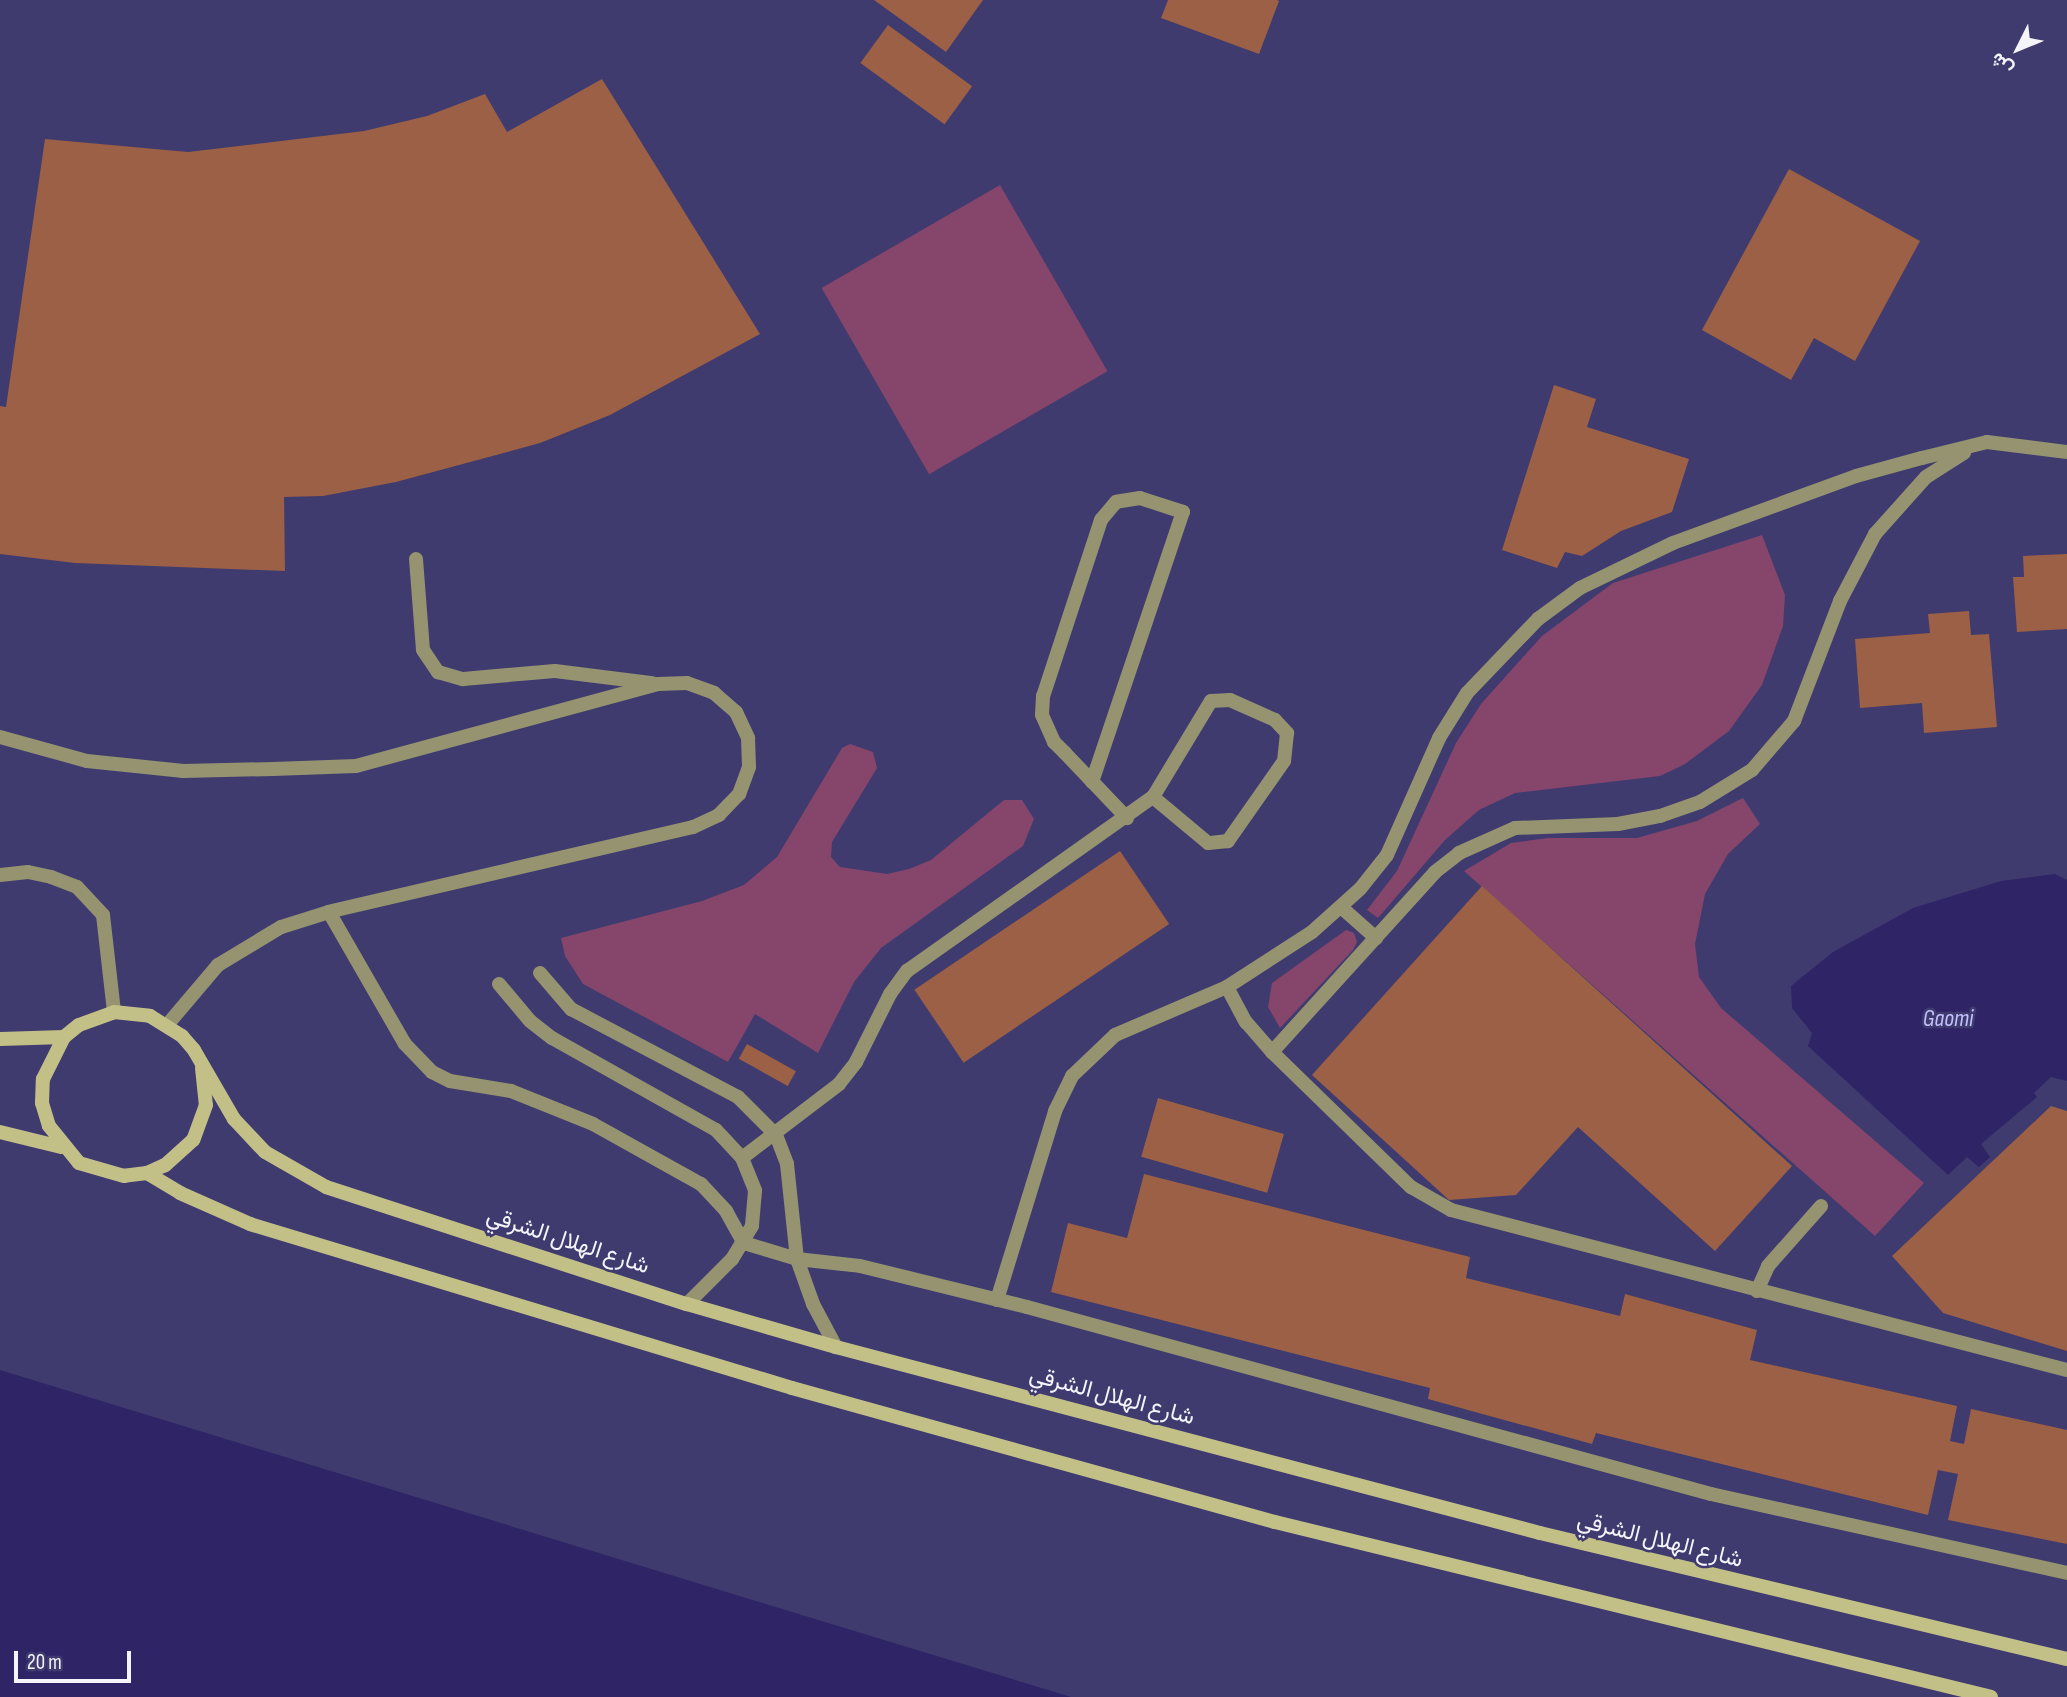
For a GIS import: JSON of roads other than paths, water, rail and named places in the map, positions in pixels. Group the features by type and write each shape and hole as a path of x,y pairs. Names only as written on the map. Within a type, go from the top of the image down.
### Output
{"main road":[{"path":"114,1012 132,1012 168,1024 194,1050 202,1068 206,1105 193,1140 165,1166 147,1173 124,1176 101,1173 79,1163 61,1147 48,1126 43,1079 64,1037 79,1025 114,1012"},
{"path":"0,1039 64,1037"},
{"name":"شارع الهلال الشرقي","path":"202,1068 234,1119 265,1152 301,1176 687,1304 836,1347 1540,1533 2067,1659"},
{"path":"0,1132 61,1147"},
{"path":"147,1173 250,1224 819,1396 1289,1525 1991,1697"}],"street":[{"path":"997,1300 1055,1111 1072,1076 1115,1035 1227,987 1281,954 1341,908 1387,855 1439,737 1467,693 1500,654 1559,603 1625,563 1856,477 1987,442 2067,452"},
{"path":"1272,1052 1435,872 1486,838 1545,824 1618,824 1660,816 1700,802 1752,769 1794,722 1840,601 1875,534 1926,477 1987,442"},
{"path":"1092,782 1183,512 1140,498 1116,502 1101,520 1043,696 1046,729 1092,782 1127,818"},
{"path":"168,1024 209,975 250,943 329,912 693,827 719,815 739,794 749,767 744,730 736,712 714,693 687,683 659,684 555,671 463,679 438,672 423,650 416,559"},
{"path":"0,737 87,761 183,771 356,766 659,684"},
{"path":"742,1158 776,1135 839,1084 856,1062 890,994 907,971 1127,818 1153,797 1211,701 1230,700 1275,720 1287,733 1284,761 1228,841 1208,843 1153,797"},
{"path":"0,875 28,872 59,880 77,887 103,915 114,1012"},
{"path":"1341,908 1376,938"},
{"path":"329,912 405,1044 432,1072 450,1081 511,1091 593,1124 701,1184 726,1211 744,1243 797,1259 860,1266 997,1300 1710,1494 2067,1573"},
{"path":"540,973 581,1016 738,1097 776,1135 787,1164 797,1259 813,1304 836,1347"},
{"path":"499,984 530,1021 552,1038 716,1130 742,1158 755,1191 756,1209 744,1243 687,1304"},
{"path":"1227,987 1247,1022 1272,1052 1411,1187 1430,1200 1473,1216 2067,1370"},
{"path":"1757,1291 1768,1266 1821,1206"}],"water":[{"name":"Gaomi","path":"2055,874 2067,880 2067,1081 2051,1077 2034,1093 2037,1097 1981,1144 1990,1157 1979,1167 1967,1157 1948,1175 1808,1046 1812,1033 1792,1008 1791,986 1833,952 1913,908 2001,881"},
{"path":"0,1370 769,1605 1071,1697 0,1697"}]}
